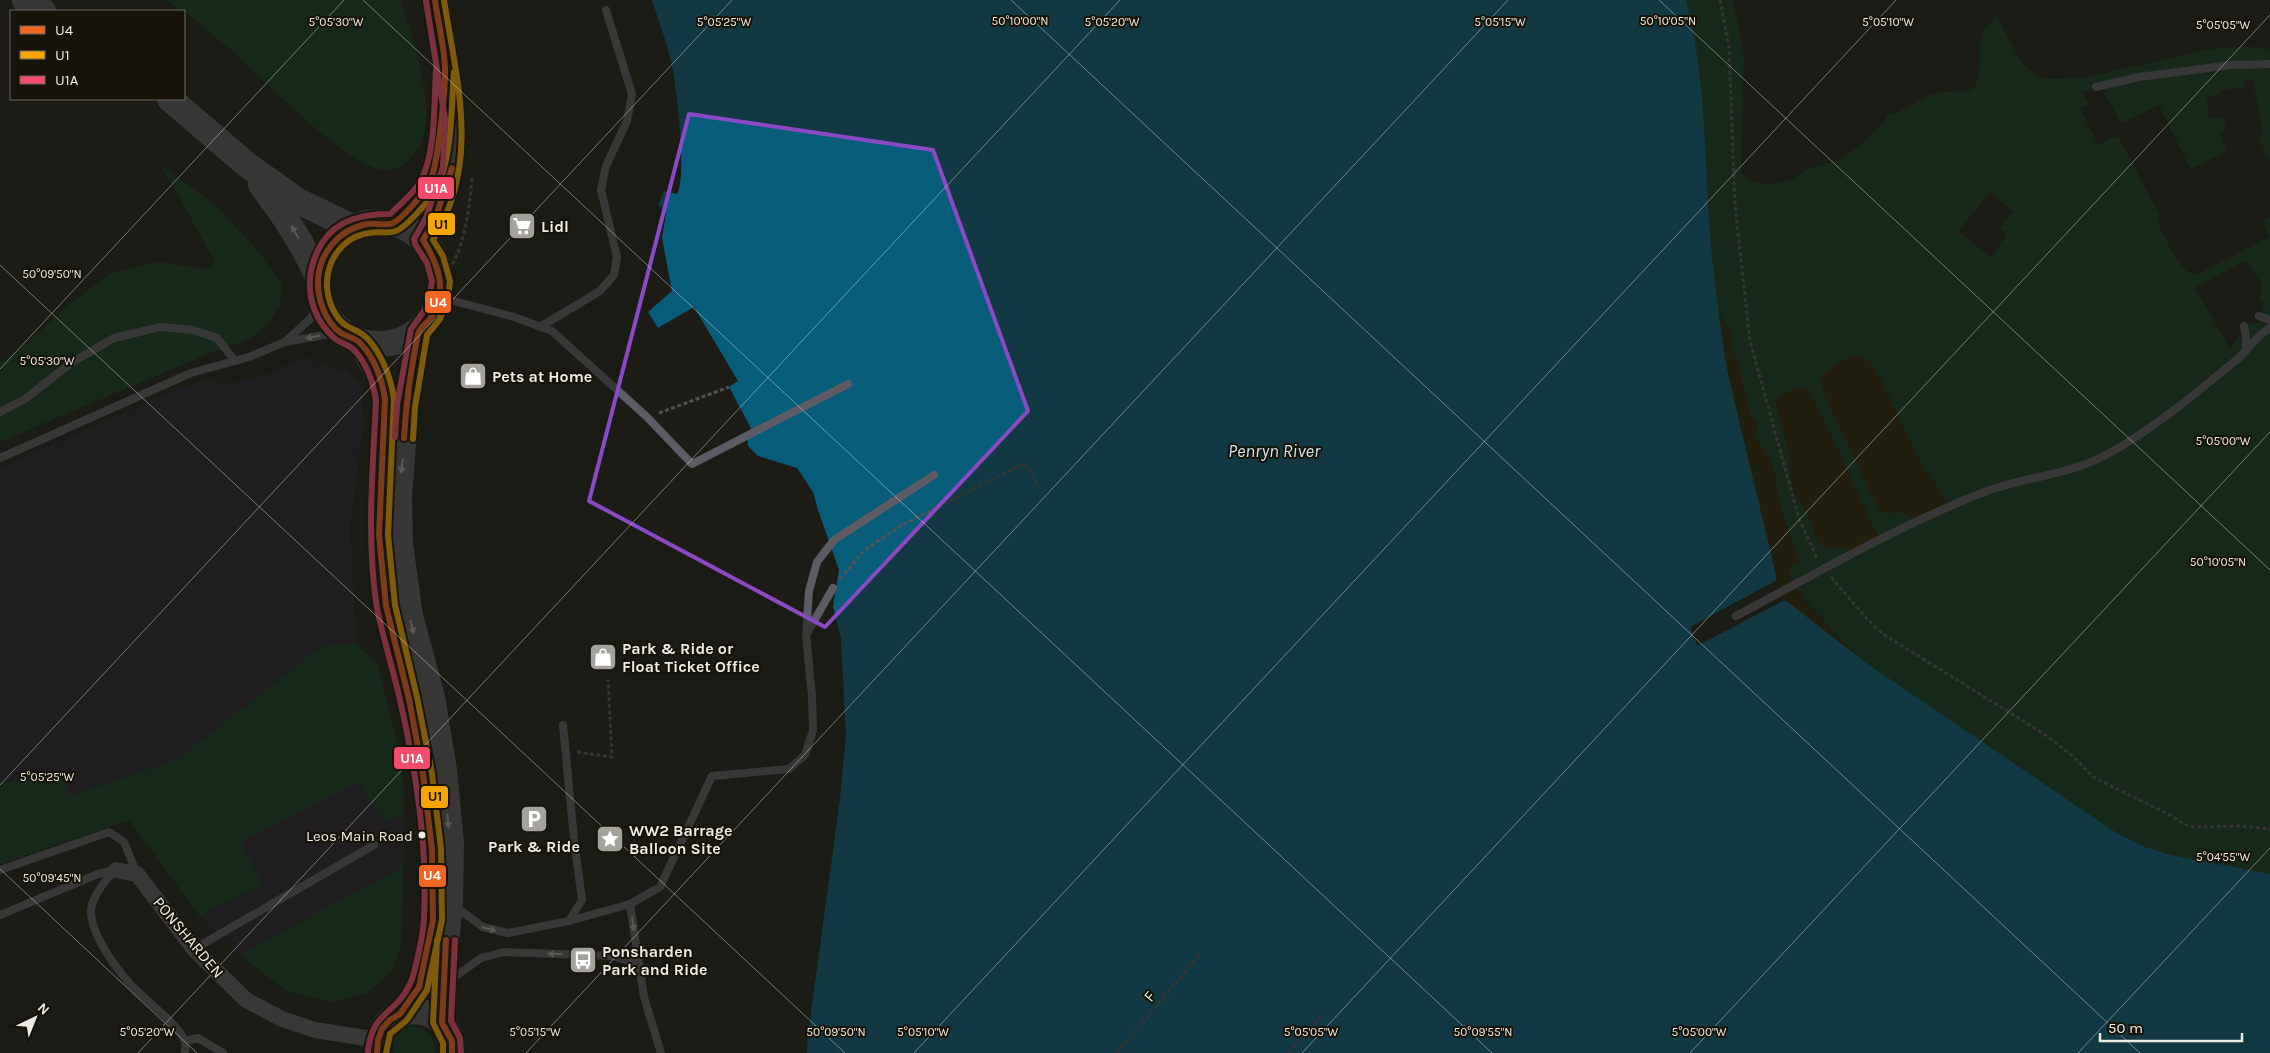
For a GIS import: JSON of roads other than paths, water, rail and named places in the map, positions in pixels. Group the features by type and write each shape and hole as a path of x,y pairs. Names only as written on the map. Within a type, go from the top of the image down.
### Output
{"highway":[{"path":"25,0 41,10"},
{"path":"171,100 246,164 298,201 352,228"},
{"path":"246,164 284,214 306,250 318,275"},
{"path":"351,337 380,345 401,341 419,330 432,316 439,297 440,280 435,259 423,240 409,230 393,223 372,222 352,228 336,239 324,255 318,275 320,301 328,318 351,337 381,379 385,399 379,535 386,606 409,699 423,774 432,850 433,920 419,987 400,1014 386,1024 377,1046"},
{"path":"419,330 406,406 399,496 400,544 410,616 432,697 444,770 450,843 450,901 442,1023"},
{"path":"400,1014 411,1011 433,1016 442,1023 452,1041 452,1053"}],"main road":[{"path":"423,240 434,222 452,169 454,118 434,0"},
{"path":"393,223 416,202 430,183 436,162 445,71"}],"street":[{"path":"116,870 137,874"},
{"name":"PONSHARDEN","path":"137,874 194,949 246,1000 282,1019 315,1030 377,1046"}],"lane":[{"path":"540,327 600,291 614,275 617,257 601,190 606,166 627,121 632,94 606,10"},
{"path":"2096,87 2139,77 2231,65 2270,64"},
{"path":"439,297 514,317 552,331 647,417 692,464 848,384"},
{"path":"285,342 311,318 320,301"},
{"path":"2259,316 2270,320"},
{"path":"2244,326 2246,349"},
{"path":"0,412 25,399 71,363 114,338 160,327 193,330 217,338 235,361"},
{"path":"1736,616 1914,524 1987,491 2059,474 2107,454 2177,407 2233,363 2253,340 2270,328"},
{"path":"0,458 191,373 235,361 285,342 351,337"},
{"path":"450,901 483,927 508,933 569,921 630,904 660,888 712,776 789,769 805,755 813,730 812,696 806,635 808,591 817,562 834,540 934,475"},
{"path":"806,635 833,588"},
{"path":"562,725 582,900 569,921"},
{"path":"0,870 108,832 124,842 137,874"},
{"path":"194,949 374,845"},
{"path":"0,915 98,874 116,870"},
{"path":"116,870 104,881 92,905 93,924 103,948 130,984 175,1027 185,1041 186,1053"},
{"path":"630,904 644,997 661,1053"},
{"path":"444,985 481,958 504,952 613,956 638,964"},
{"path":"185,1041 198,1038 223,1053"}],"water":[{"name":"Penryn River","path":"652,0 1686,0 1699,66 1710,233 1724,353 1777,580 1690,627 1697,646 1785,600 1866,663 2118,834 2145,847 2171,855 2270,874 2270,1053 807,1053 840,799 846,735 841,639 833,606 839,570 813,492 797,468 758,456 748,446 747,435 753,432 729,387 738,381 694,307 658,328 648,312 672,291 662,238 666,214 664,209 658,205 664,191 677,194 681,171 677,97 673,71"}],"place":[{"name":"Lidl","path":"522,226"},
{"name":"Pets at Home","path":"473,376"},
{"name":"Park & Ride or Float Ticket Office","path":"603,657"},
{"name":"Park & Ride","path":"534,819"},
{"name":"Leos Main Road","path":"422,835"},
{"name":"WW2 Barrage Balloon Site","path":"610,839"},
{"name":"Ponsharden Park and Ride","path":"583,960"}]}
